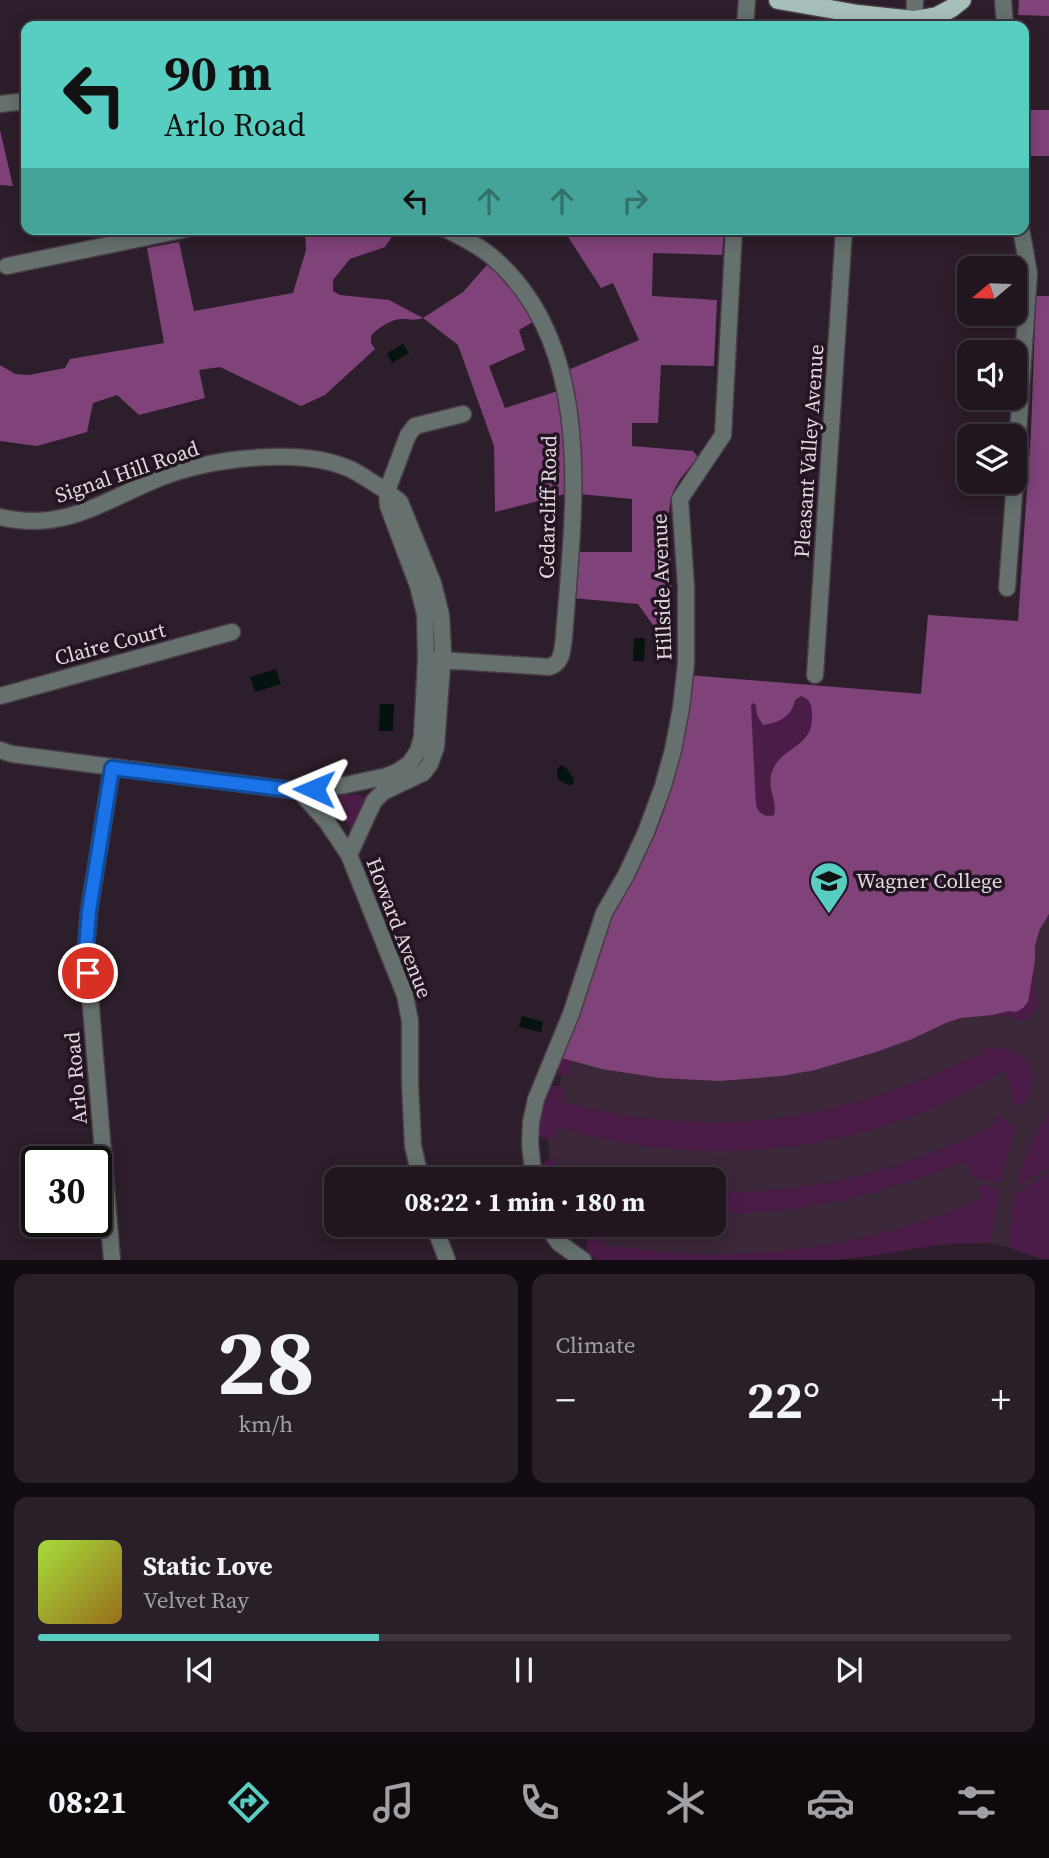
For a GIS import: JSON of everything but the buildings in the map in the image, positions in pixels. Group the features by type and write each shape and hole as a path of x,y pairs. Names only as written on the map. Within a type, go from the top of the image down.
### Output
{"main road":[{"path":"778,0 858,20 914,20 937,16 962,0"}],"street":[{"path":"745,21 747,0"},
{"path":"914,20 915,0"},
{"path":"1003,0 1004,21"},
{"path":"0,104 21,102"},
{"path":"7,266 148,235"},
{"name":"Cedarcliff Road","path":"435,660 549,667 560,661 564,638 574,482 570,413 553,346 538,311 492,256 458,235"},
{"name":"Hillside Avenue","path":"533,1167 531,1122 536,1100 571,1014 604,913 646,832 673,750 681,708 687,641 680,499 723,435 734,235"},
{"name":"Pleasant Valley Avenue","path":"815,675 844,235"},
{"path":"1019,424 1029,273 1022,235"},
{"path":"349,855 374,802 418,751 443,629 387,506 387,491 408,435 415,426 463,414"},
{"name":"Signal Hill Road","path":"0,517 41,521 60,519 81,514 158,479 194,467 283,457 325,461 351,469 387,491"},
{"path":"1007,588 1014,494"},
{"name":"Claire Court","path":"0,696 232,632"},
{"path":"0,750 112,768 299,791 389,782"},
{"name":"Arlo Road","path":"112,768 89,911 86,948 112,1259"},
{"name":"Howard Avenue","path":"299,791 327,822 349,855 405,995 410,1021 410,1083 414,1146 418,1167"},
{"path":"434,1237 435,1259"},
{"path":"439,1237 447,1259"},
{"path":"555,1237 583,1259"}],"shaded area":[{"path":"1019,0 1049,0 1049,16 1018,15"},
{"path":"1029,110 1049,110 1049,156 1029,156"},
{"path":"0,130 13,186 0,185"},
{"path":"305,235 393,235 385,247 350,259 333,280 333,291 340,295 389,300 423,318 400,319 381,327 371,336 375,349 325,395 301,406 220,367 199,370 205,398 139,415 117,395 93,403 87,432 37,446 0,441 0,365 15,374 29,375 65,368 70,359 164,343 147,248 179,242 194,311 293,293 306,250"},
{"path":"567,235 724,235 722,255 653,253 652,296 717,300 714,366 661,365 658,423 632,423 632,446 693,451 698,457 682,476 670,504 674,655 638,604 572,598 575,552 632,552 632,499 579,494 568,370 639,340 613,283 601,288"},
{"path":"487,265 520,297 535,321 519,330 525,350 489,366 505,408 558,391 566,466 565,494 495,512 494,446 458,345 423,318 463,292"},
{"name":"Wagner College","path":"1036,296 1049,296 1049,914 1039,931 1035,946 1028,1002 1016,1012 961,1018 876,1052 815,1070 782,1076 720,1081 660,1078 602,1069 558,1057 606,920 655,835 664,811 680,747 688,675 921,694 928,615 1018,621","holes":["801,696 808,700 812,724 803,740 776,763 771,778 774,815 765,815 756,805 751,706 753,703 756,705 757,715 763,725 784,718 791,711 795,700"]},
{"path":"403,344 409,353 392,363 387,353"},
{"name":"Wagner College","path":"1049,567 1049,1259 988,1243 968,1242 831,1260 620,1259 582,1237 726,1237 726,1167 550,1167 548,1140 571,1030 640,862 664,811 680,747 688,675 921,694 928,615 1018,621"},
{"path":"634,638 645,638 644,661 633,661"},
{"path":"276,669 281,684 255,692 250,677"},
{"path":"801,696 807,699 811,706 811,726 805,738 780,759 774,815 765,815 756,805 751,706 756,704 757,715 794,708 795,700"},
{"path":"380,704 394,704 393,731 379,731"},
{"path":"561,765 566,767 573,778 572,785 558,779 557,769"},
{"path":"337,794 360,795 365,798 365,808 351,827 333,803 332,797"},
{"path":"1035,961 1039,1008 1022,1021 993,1015 1016,1012 1028,1002"},
{"path":"522,1016 543,1022 541,1032 519,1027"},
{"path":"994,1047 1019,1054 1032,1068 1032,1084 1021,1107 1011,1102 1010,1081 1002,1071 952,1099 898,1121 843,1137 786,1147 729,1151 671,1149 614,1141 558,1127 551,1141 539,1136 541,1107 550,1086 564,1089 562,1102 641,1118 718,1122 756,1120 795,1116 873,1097 982,1055 983,1048"},
{"path":"558,1057 573,1062 568,1076 555,1071"},
{"path":"1047,1113 1049,1168 1019,1183 1017,1180 1030,1146"},
{"path":"995,1115 1012,1125 1014,1132 1000,1183 973,1178 966,1161 904,1183 843,1199 780,1210 726,1214 726,1192 787,1189 859,1176 895,1166 963,1139 996,1123 993,1118"},
{"path":"548,1160 555,1161 555,1167 542,1167"},
{"path":"1049,1173 1049,1259 1042,1259 1010,1248 1008,1242 1015,1193"},
{"path":"977,1186 999,1188 988,1243 947,1245 828,1260 598,1260 587,1249 591,1238 603,1237 602,1245 688,1254 763,1253 801,1249 875,1235 947,1213 982,1199"}],"place":[{"name":"Wagner College","path":"829,915"}],"route":[{"path":"88,973 86,948 89,911 112,768 299,791 314,789"}]}
